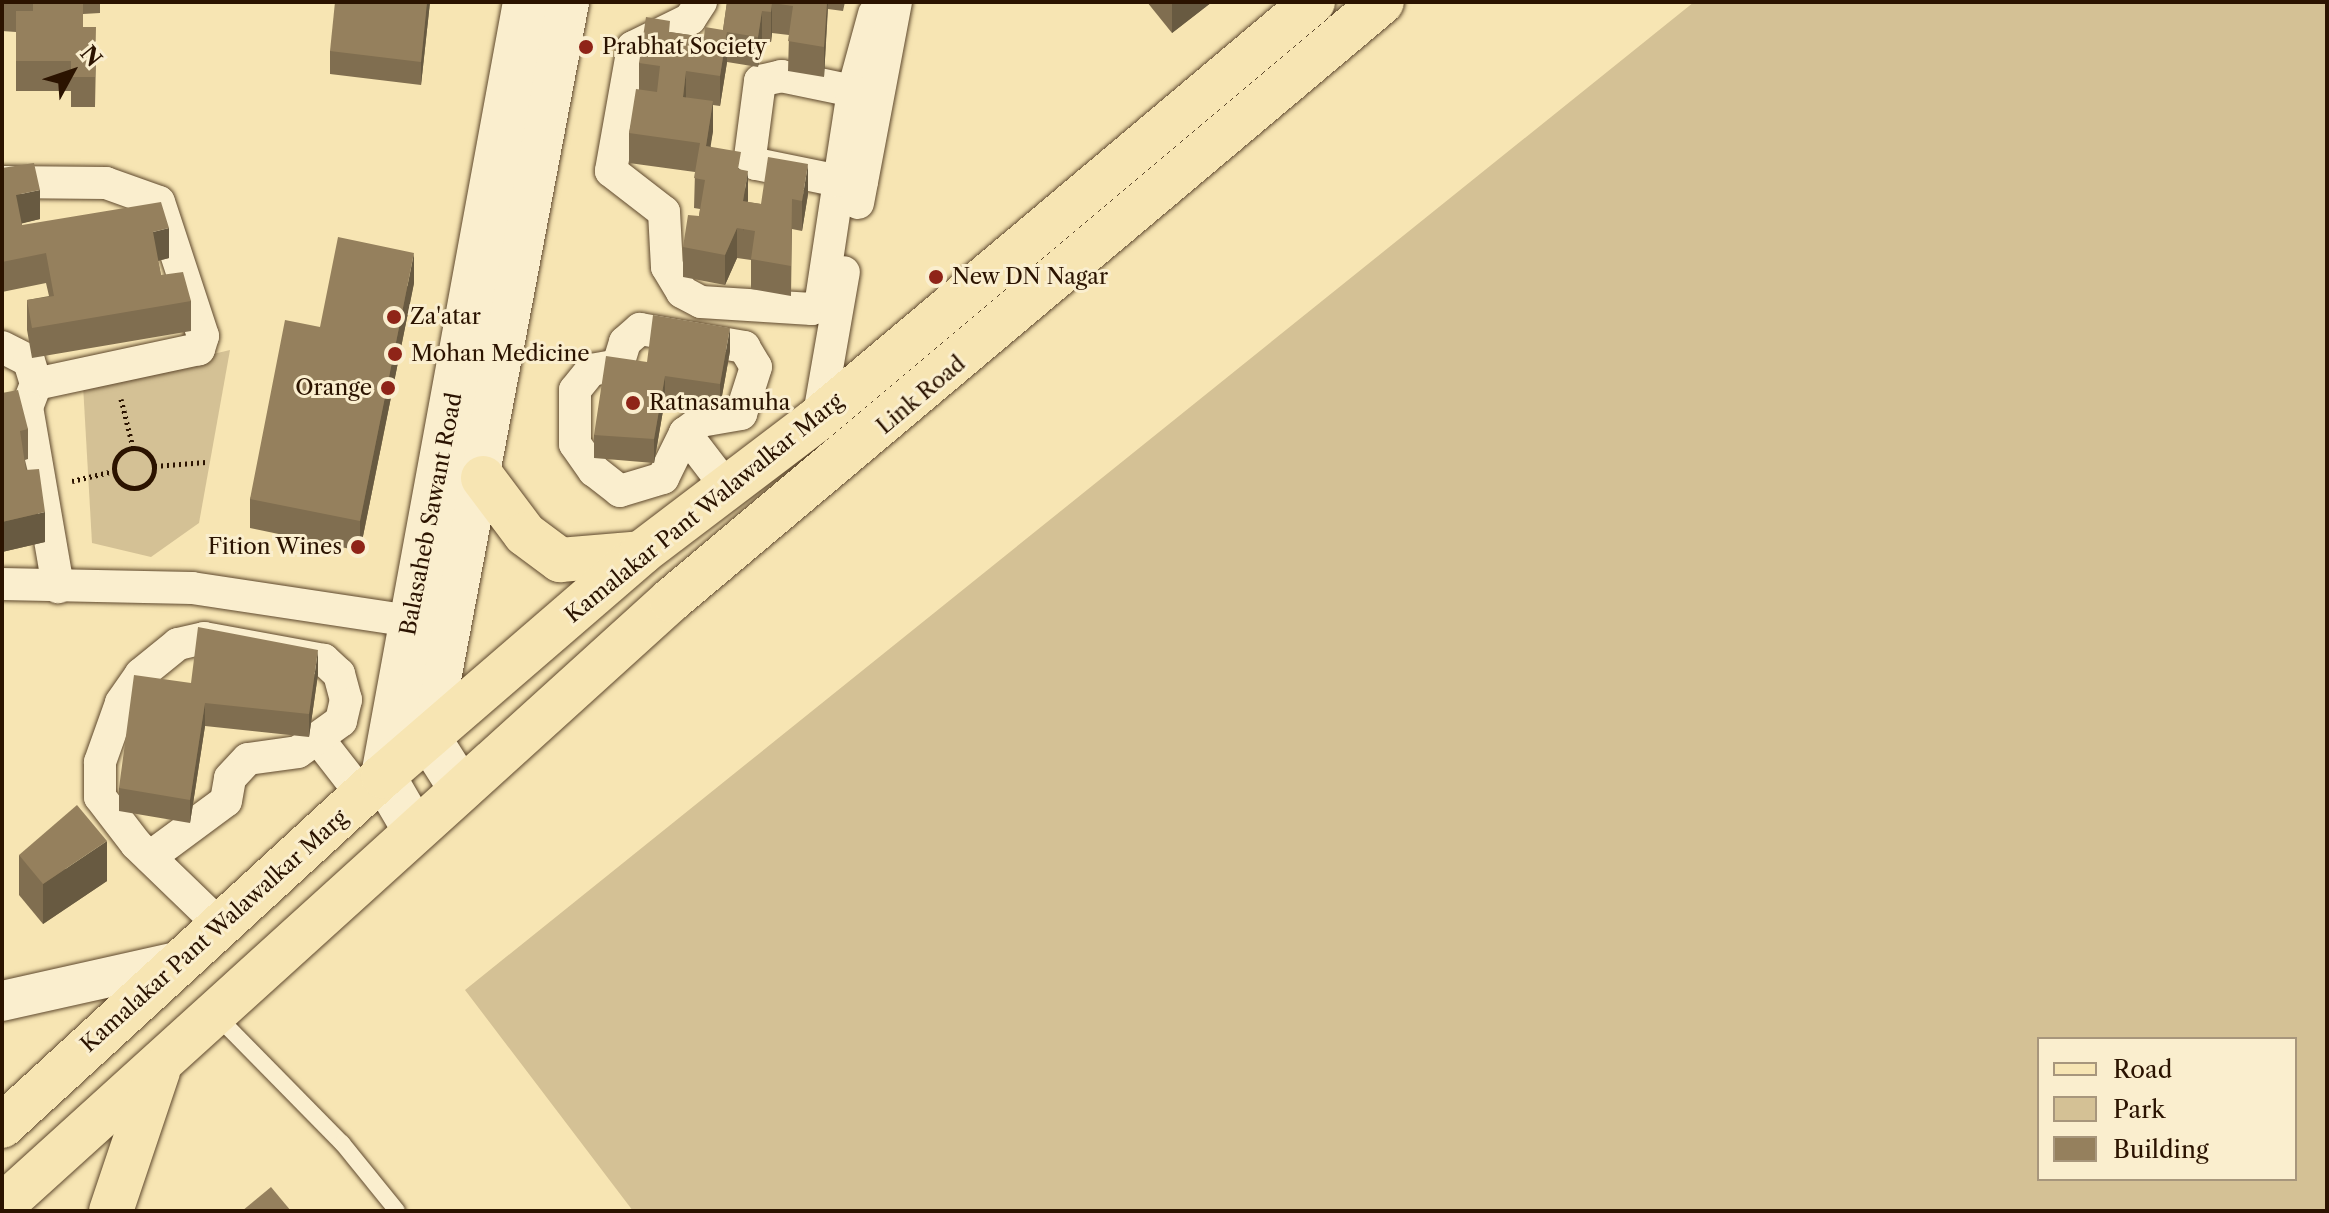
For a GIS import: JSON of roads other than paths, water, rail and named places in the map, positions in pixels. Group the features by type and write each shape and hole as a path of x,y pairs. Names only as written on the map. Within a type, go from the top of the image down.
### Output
{"main road":[{"name":"Balasaheb Sawant Road","path":"372,785 411,621 525,2"},
{"name":"Balasaheb Sawant Road","path":"428,737 483,478 567,2"},
{"name":"Kamalakar Pant Walawalkar Marg","path":"2,1126 372,785 641,553 815,421 1313,2"},
{"name":"Link Road","path":"459,786 1382,2"},
{"path":"483,478 525,534 560,560 641,553"},
{"path":"3,1208 165,1054 459,786 428,737"},
{"path":"372,785 414,829"},
{"path":"111,1211 140,1108 165,1054"}],"street":[{"path":"701,2 690,19 633,47 611,171 664,212 667,267 682,292 701,302 812,309 821,300 850,182"},
{"path":"837,466 815,421 877,2"},
{"path":"865,95 896,2"},
{"path":"850,182 756,164 748,146 760,81 769,76 865,95"},
{"path":"2,182 106,183 159,202 203,336 199,349 113,367 22,403"},
{"path":"640,329 744,347 756,367 741,414 701,421 685,433 663,478 620,491 594,471 575,444 575,390 591,370 618,365 625,342 640,329"},
{"path":"2,347 29,361 22,403 58,587"},
{"path":"685,433 727,488"},
{"path":"2,584 192,588 411,621"},
{"path":"150,857 226,801 230,778 248,759 285,757 320,741 341,721 346,700 339,674 324,660 204,638 178,644 141,674 121,703 100,762 100,797 150,857 220,925"},
{"path":"320,741 372,785"},
{"path":"2,1001 181,961"}],"lane":[{"path":"212,1011 342,1143 397,1211"}],"place":[{"name":"Prabhat Society","path":"586,47"},
{"name":"New DN Nagar","path":"936,277"},
{"name":"Za'atar","path":"394,317"},
{"name":"Mohan Medicine","path":"395,354"},
{"name":"Orange","path":"388,388"},
{"name":"Ratnasamuha","path":"633,403"},
{"name":"Fition Wines","path":"358,547"}]}
